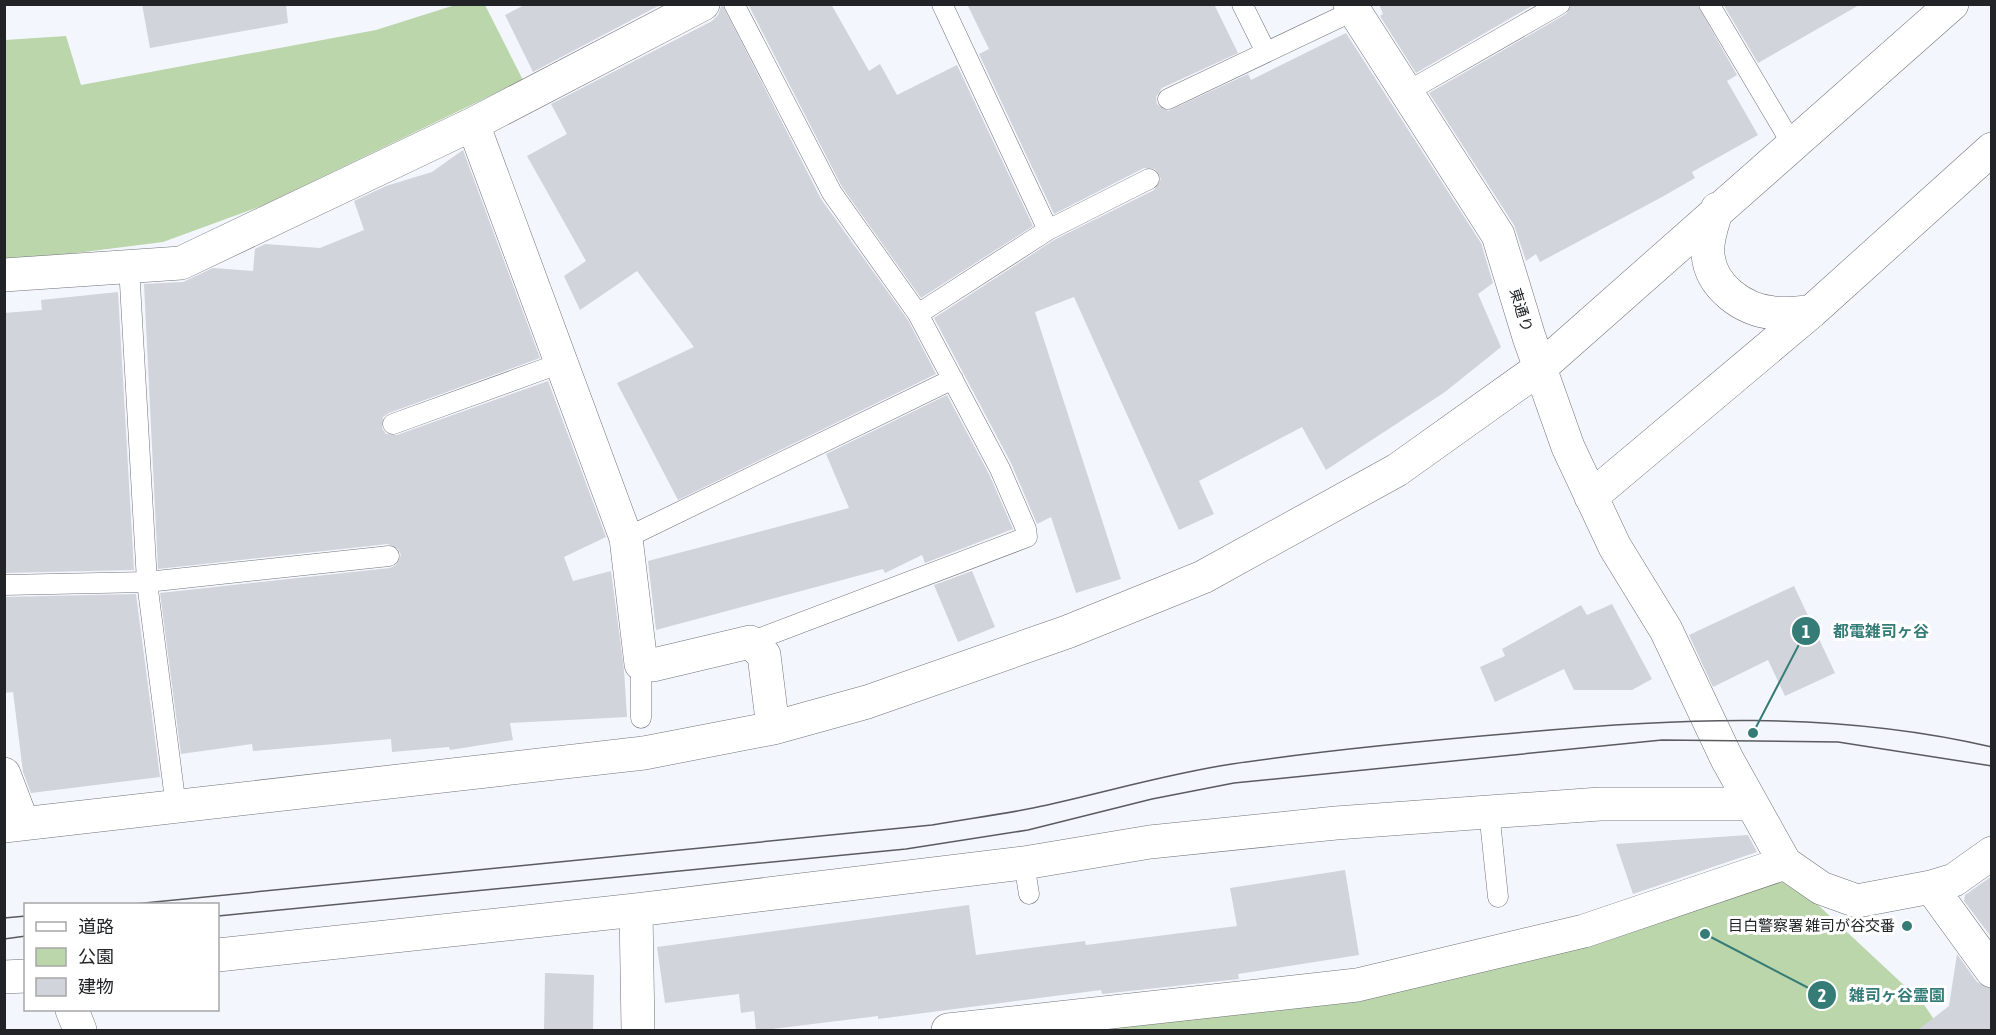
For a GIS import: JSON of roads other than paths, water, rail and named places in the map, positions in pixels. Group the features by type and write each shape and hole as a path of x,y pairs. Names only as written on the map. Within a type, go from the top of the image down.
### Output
{"street":[{"path":"4,275 181,263 473,124 704,4"},
{"path":"4,774 14,825 644,753 773,728 867,702 1067,632 1203,577 1397,470 1540,368 1717,209 1952,4"},
{"name":"東通り","path":"1352,8 1498,235 1540,368 1568,447 1615,547 1666,630 1698,700 1751,804 1785,863"},
{"path":"473,124 626,538 641,664 653,665 750,642 764,655 773,728"},
{"path":"1591,497 1811,312 1992,149"},
{"path":"1717,209 1709,240 1708,256 1717,279 1734,298 1755,309 1774,313 1811,312"},
{"path":"219,955 636,910 1027,879 1150,842 1489,811 1600,804 1751,804"},
{"path":"948,1030 1357,985 1584,931 1785,863 1821,888 1857,901 1931,887 1954,880 1992,853"},
{"path":"1931,887 1992,971"},
{"path":"636,910 638,1030"},
{"path":"4,977 24,975"},
{"path":"72,1011 80,1030"}],"lane":[{"path":"734,4 832,193 918,315 1000,469 1026,529 1027,537 750,642"},
{"path":"942,4 1048,230"},
{"path":"1242,4 1266,52"},
{"path":"1405,93 1560,4"},
{"path":"1709,4 1792,144"},
{"path":"1168,99 1352,8"},
{"path":"918,315 1048,230 1149,179"},
{"path":"129,266 147,582 176,807"},
{"path":"393,424 561,363"},
{"path":"626,538 953,379"},
{"path":"4,585 147,582 388,556"},
{"path":"641,664 641,718"},
{"path":"1489,811 1498,897"}],"tram line":[{"path":"144,903 932,825 1033,808 1182,773 1232,764 1445,739 1635,724 1754,720 1873,727 1933,735 1992,747"},
{"path":"219,916 906,849 1028,830 1152,799 1234,783 1662,740 1838,742 1992,766"},
{"path":"4,918 24,916"},
{"path":"4,939 24,936"}],"place":[{"name":"都電雑司ヶ谷","path":"1753,733"},
{"name":"目白警察署 雑司が谷交番","path":"1907,926"},
{"name":"雑司ヶ谷霊園","path":"1705,934"}]}
